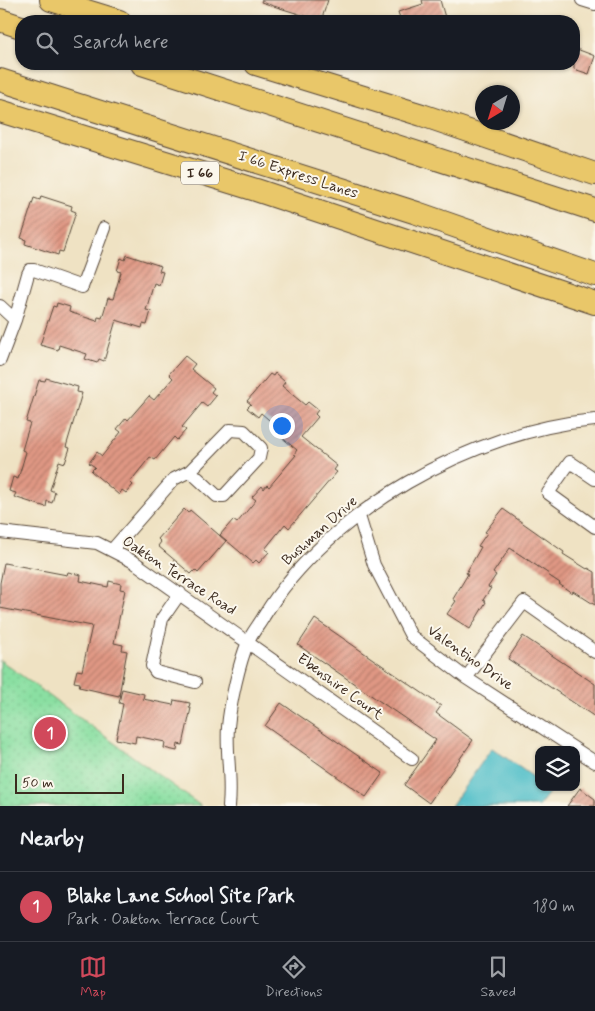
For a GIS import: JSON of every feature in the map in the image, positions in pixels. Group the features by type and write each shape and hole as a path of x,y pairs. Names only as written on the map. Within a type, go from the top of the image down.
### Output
{"highway":[{"path":"51,0 100,15"},
{"path":"0,20 15,25"},
{"path":"161,70 595,210"},
{"path":"276,70 422,115 595,174"},
{"name":"I 66 Express Lanes","path":"0,80 417,212 595,275"},
{"name":"I 66","path":"0,111 256,190 595,303"}],"street":[{"path":"582,0 595,4"},
{"path":"0,360 15,320 30,270 82,287 104,228"},
{"path":"0,306 15,320"},
{"name":"Bushman Drive","path":"229,806 231,787 228,728 232,702 248,642 272,602 288,581 310,558 359,516 402,486 434,468 469,452 504,440 541,429 595,420"},
{"path":"112,550 174,479 190,471 230,430 244,431 261,448 259,458 224,496 217,496 190,471"},
{"path":"595,480 570,462 548,494 595,527"},
{"name":"Valentino Drive","path":"359,516 374,565 410,636 466,678 595,762"},
{"name":"Oakton Terrace Road","path":"0,532 97,543 134,562 248,642"},
{"path":"180,593 162,619 152,666 156,672 195,682"},
{"path":"466,678 524,602 595,652"},
{"name":"Ebenshire Court","path":"248,642 412,759"}],"green space":[{"path":"0,660 201,806 0,806"}],"water":[{"path":"492,748 535,778 535,791 550,791 539,806 451,806"}],"building":[{"path":"262,0 328,0 323,15 302,15 261,2"},
{"path":"422,0 440,0 444,15 399,15 398,12 423,4"},
{"path":"580,50 595,56 589,74 577,70 580,70"},
{"path":"41,196 72,206 71,210 76,212 63,252 59,251 58,255 25,244 26,240 21,238 34,198 40,200"},
{"path":"127,255 161,266 159,271 163,272 159,285 154,283 146,310 151,311 147,325 143,324 142,328 116,320 104,361 99,359 97,363 85,359 87,354 59,345 58,350 40,345 53,306 56,307 57,303 70,307 69,312 97,321 98,317 102,318 108,298 113,299 121,272 117,271 121,258 125,260"},
{"path":"185,356 195,364 191,369 214,388 211,392 216,396 207,407 202,403 182,427 186,430 177,440 174,437 155,460 150,457 130,482 133,485 126,493 122,490 119,495 91,471 95,467 89,463 97,452 102,456 121,432 117,429 126,418 128,420 149,396 154,400 173,378 169,374"},
{"path":"275,373 285,382 282,386 305,405 308,402 318,410 315,414 318,417 301,437 337,466 334,470 337,472 289,528 285,524 265,549 269,552 259,563 256,560 253,563 220,535 233,520 237,523 256,500 252,497 262,486 264,489 267,485 269,487 296,455 294,454 297,450 280,436 283,432 261,413 258,417 247,408 251,404 247,401 270,374 273,376"},
{"path":"46,378 78,387 77,392 82,393 66,447 70,448 65,463 59,461 50,490 55,492 52,503 47,501 46,507 14,497 16,493 9,491 13,477 18,479 26,452 22,450 30,423 26,422 39,380 45,381"},
{"path":"184,509 188,513 190,510 226,541 198,573 195,570 191,574 158,546 161,542 158,539"},
{"path":"503,509 564,552 563,554 595,572 595,605 573,591 572,593 549,574 510,548 493,573 496,575 488,587 491,588 483,600 486,602 470,629 447,614 456,601 453,599 481,547 478,546 487,533 485,532"},
{"path":"4,563 67,575 68,572 81,575 80,581 108,587 109,581 121,584 120,589 125,590 114,643 123,645 122,650 127,651 119,696 79,687 80,683 74,682 77,670 82,671 92,626 0,608 0,583"},
{"path":"315,619 441,706 436,713 473,740 429,803 404,785 436,740 298,645"},
{"path":"523,636 595,684 595,717 508,659"},
{"path":"122,689 144,694 143,699 173,705 174,700 190,703 189,708 191,708 183,745 178,744 177,751 164,748 165,742 136,736 135,743 116,739 123,704 119,703"},
{"path":"281,703 383,773 366,797 265,726"},
{"path":"580,788 595,799 595,806 567,806 578,791 580,791"}],"place":[{"name":"Blake Lane School Site Park","path":"50,733"}]}
